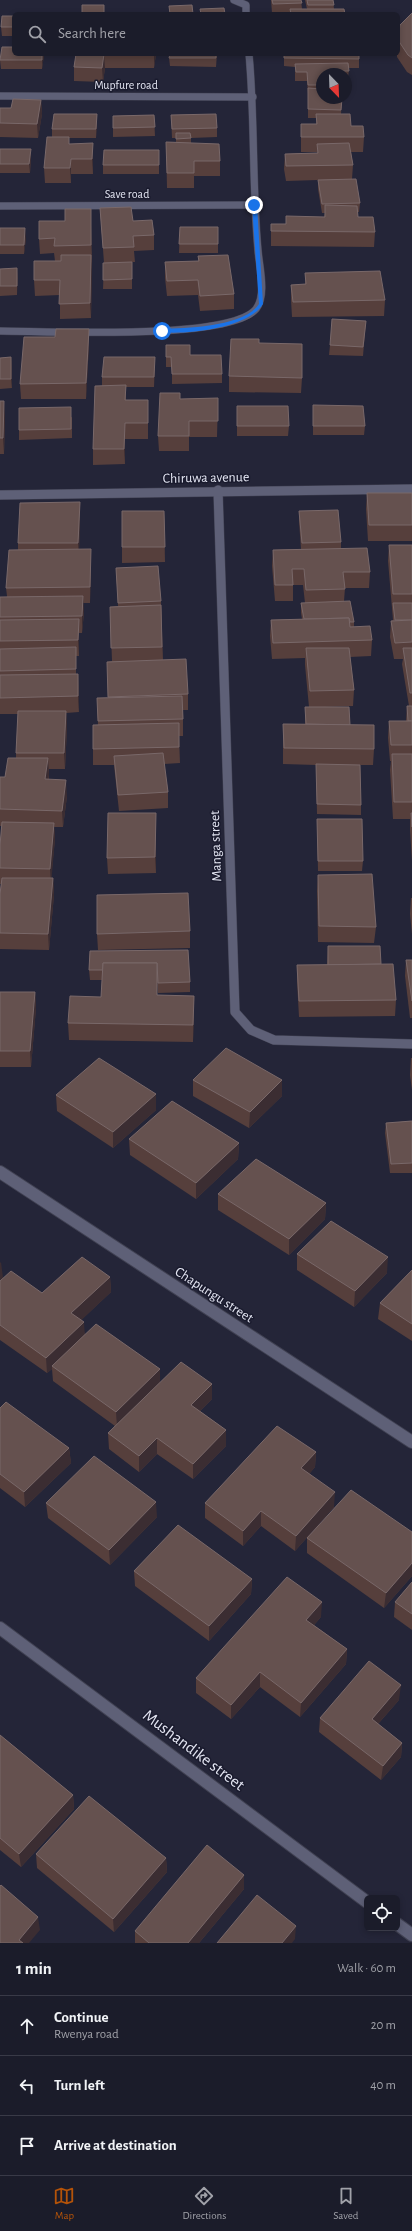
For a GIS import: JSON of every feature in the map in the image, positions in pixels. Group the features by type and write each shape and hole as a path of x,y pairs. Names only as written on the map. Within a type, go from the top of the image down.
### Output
{"street":[{"path":"235,0 246,4 246,12"},
{"path":"0,331 197,329 235,321 258,308 261,299 254,205 253,96 249,56"},
{"name":"Mupfure road","path":"0,96 253,96"},
{"name":"Save road","path":"0,206 254,205"},
{"name":"Chiruwa avenue","path":"0,495 218,490 412,489"},
{"name":"Manga street","path":"218,490 235,1012 243,1024 254,1033 274,1040 412,1044"},
{"name":"Chapungu street","path":"0,1172 412,1442"},
{"name":"Mushandike street","path":"0,1628 364,1900"},
{"path":"400,1926 412,1936"}],"building":[{"path":"272,0 301,0 302,3 273,4"},
{"path":"307,0 333,0 334,5 308,5"},
{"path":"82,5 104,5 104,12 82,12"},
{"path":"192,5 193,12 170,12 169,6"},
{"path":"224,8 225,12 201,12 200,9"},
{"path":"290,9 344,9 345,12 291,12"},
{"path":"412,13 412,58 408,55 400,43 400,25"},
{"path":"2,16 12,16 12,27 1,27"},
{"path":"2,47 12,47 12,56 42,56 42,60 0,60"},
{"path":"76,56 104,56 102,68 74,67"},
{"path":"170,56 216,56 216,58 169,58"},
{"path":"284,56 359,56 359,59 284,58"},
{"path":"348,63 349,68 316,68 316,85 308,85 307,72 296,72 295,64"},
{"path":"308,88 316,89 316,104 342,104 341,110 308,109"},
{"path":"13,99 41,100 37,124 0,123 0,108 11,108"},
{"path":"54,114 97,114 96,129 52,129"},
{"path":"216,114 217,128 172,129 171,115"},
{"path":"316,114 350,114 351,126 363,126 364,137 301,137 301,124 317,124"},
{"path":"154,115 155,127 113,128 113,116"},
{"path":"176,133 190,133 191,138 176,139"},
{"path":"47,137 69,137 69,144 93,143 92,159 71,159 70,168 44,168"},
{"path":"166,142 219,144 220,161 194,161 194,173 167,173"},
{"path":"349,143 353,165 286,166 285,154 318,153 317,144"},
{"path":"0,149 31,149 29,164 0,164"},
{"path":"104,150 159,150 159,165 103,165"},
{"path":"356,179 360,203 322,204 318,180"},
{"path":"325,205 357,206 358,217 373,217 375,232 271,231 271,224 286,224 286,216 325,217"},
{"path":"131,207 133,221 152,220 154,235 133,236 134,247 103,248 100,208"},
{"path":"65,209 91,209 91,245 54,246 55,238 39,239 39,221 65,221"},
{"path":"180,227 218,227 218,244 179,244"},
{"path":"0,228 25,228 24,245 0,245"},
{"path":"61,255 91,255 90,303 59,304 60,280 34,280 34,261 61,261"},
{"path":"228,255 234,294 200,296 198,280 167,281 165,262 199,261 198,256"},
{"path":"132,262 132,279 103,280 103,263"},
{"path":"17,268 17,286 0,286 0,269"},
{"path":"380,271 385,300 293,302 291,285 306,284 305,273"},
{"path":"332,319 366,321 363,347 330,345"},
{"path":"56,329 89,329 86,383 20,384 24,337 55,337"},
{"path":"231,339 259,339 259,343 302,344 302,378 229,376"},
{"path":"166,345 190,345 190,355 221,355 222,374 172,374 171,357 166,357"},
{"path":"11,357 11,379 0,379 0,358"},
{"path":"104,357 155,357 154,377 102,377"},
{"path":"126,385 125,400 148,400 148,423 125,423 124,449 93,449 95,386"},
{"path":"160,393 180,393 180,399 218,398 218,421 189,421 189,436 158,436"},
{"path":"0,401 4,401 3,438 0,438"},
{"path":"313,405 363,406 365,426 313,426"},
{"path":"237,406 288,406 289,426 237,426"},
{"path":"71,407 71,429 19,430 19,408"},
{"path":"367,493 412,493 412,525 369,525"},
{"path":"80,502 78,543 18,543 20,503"},
{"path":"338,510 341,542 302,543 299,511"},
{"path":"122,511 164,511 165,547 122,547"},
{"path":"389,545 412,545 412,594 393,594"},
{"path":"367,548 370,572 343,572 345,589 306,590 304,569 292,569 293,585 275,585 273,550"},
{"path":"91,549 90,587 6,588 9,550"},
{"path":"158,566 161,601 118,603 116,568"},
{"path":"83,596 82,616 0,617 0,597"},
{"path":"350,601 354,622 350,622 349,618 304,619 301,603"},
{"path":"393,603 412,603 412,620 395,620"},
{"path":"161,605 162,647 111,648 110,607"},
{"path":"349,618 350,627 370,626 372,640 273,643 271,620"},
{"path":"79,619 78,640 0,641 0,620"},
{"path":"412,620 412,642 395,643 391,621"},
{"path":"76,647 76,669 0,671 0,649"},
{"path":"306,648 349,648 354,690 310,691"},
{"path":"403,648 412,648 412,693 410,693"},
{"path":"186,659 188,694 108,697 107,662"},
{"path":"78,674 78,696 0,698 0,675"},
{"path":"182,696 183,719 98,721 97,698"},
{"path":"407,706 412,706 412,721 408,721"},
{"path":"305,707 349,707 350,725 306,724"},
{"path":"18,711 66,711 64,753 16,753"},
{"path":"389,721 412,721 412,745 391,745"},
{"path":"179,723 179,747 93,749 93,725"},
{"path":"283,724 374,725 374,749 284,748"},
{"path":"163,753 168,792 118,795 114,756"},
{"path":"392,754 412,754 412,802 394,802"},
{"path":"8,758 48,758 45,779 66,780 62,811 0,809 0,777 5,777"},
{"path":"316,764 360,765 361,805 317,804"},
{"path":"108,813 156,813 155,857 107,858"},
{"path":"317,819 362,819 363,861 318,861"},
{"path":"2,822 54,823 50,869 0,868"},
{"path":"372,874 376,927 319,926 318,875"},
{"path":"2,878 53,878 48,934 0,933 0,894"},
{"path":"188,893 190,931 97,934 97,895"},
{"path":"328,946 380,946 381,964 328,965"},
{"path":"188,950 190,982 158,983 157,963 103,963 103,970 89,970 90,951"},
{"path":"406,960 412,960 412,1001"},
{"path":"103,963 157,963 157,995 194,996 193,1025 68,1023 70,996 101,997"},
{"path":"393,964 396,1000 299,1001 297,965"},
{"path":"0,992 35,992 30,1051 0,1051"},
{"path":"226,1048 282,1080 250,1112 193,1080"},
{"path":"99,1058 156,1094 113,1132 56,1095"},
{"path":"172,1101 239,1143 196,1183 129,1139"},
{"path":"412,1121 412,1163 391,1164 386,1123"},
{"path":"256,1159 326,1203 289,1239 218,1194"},
{"path":"331,1221 388,1257 355,1291 297,1254"},
{"path":"82,1257 110,1277 71,1313 84,1322 46,1358 0,1325 0,1281 11,1271 42,1293"},
{"path":"412,1270 412,1324 380,1303"},
{"path":"96,1324 160,1369 116,1412 52,1366"},
{"path":"181,1362 212,1384 191,1405 226,1430 193,1464 157,1438 139,1456 108,1433"},
{"path":"6,1402 69,1448 24,1492 0,1474 0,1408"},
{"path":"277,1426 316,1452 301,1468 335,1492 296,1536 261,1511 243,1531 205,1503"},
{"path":"94,1456 156,1502 109,1550 46,1503"},
{"path":"351,1490 412,1532 412,1563 386,1593 307,1538"},
{"path":"178,1525 252,1579 209,1626 134,1571"},
{"path":"287,1577 322,1602 306,1620 347,1649 301,1703 260,1672 231,1705 196,1678"},
{"path":"412,1582 412,1614 395,1602"},
{"path":"369,1661 401,1685 372,1719 402,1743 383,1766 320,1718"},
{"path":"0,1735 73,1795 19,1854 0,1838"},
{"path":"89,1796 166,1858 113,1919 36,1854"},
{"path":"207,1845 244,1875 188,1943 149,1943 135,1931"},
{"path":"1,1885 38,1917 19,1940 23,1943 0,1943"},
{"path":"257,1895 296,1926 282,1943 217,1943"}],"route":[{"path":"162,331 219,326 249,315 261,304 254,205"}]}
